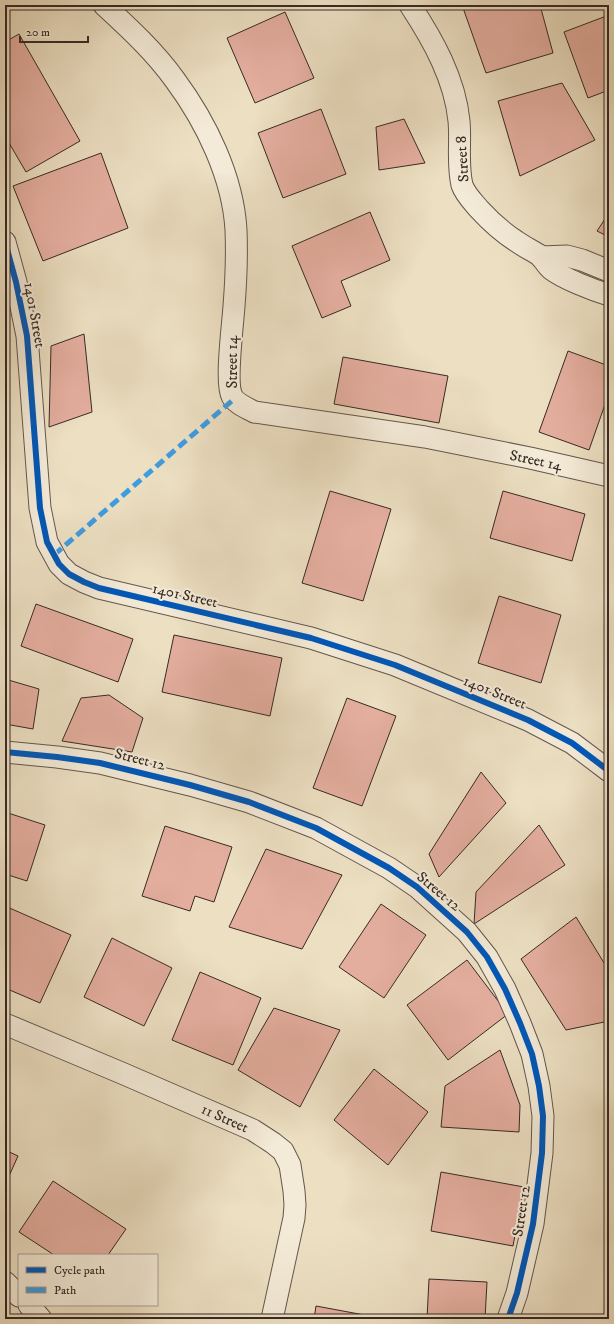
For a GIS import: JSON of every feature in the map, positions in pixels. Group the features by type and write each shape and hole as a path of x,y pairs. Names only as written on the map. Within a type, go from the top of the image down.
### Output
{"street":[{"name":"Street 14","path":"104,5 139,38 175,80 202,122 221,165 234,209 236,230 230,375 231,394 234,399 254,412 425,438 530,458 609,476"},
{"name":"Street 8","path":"410,5 440,57 455,96 459,121 460,176 462,186 474,204 493,224 514,240 541,256 551,268 572,280 609,295"},
{"name":"1401 Street","path":"5,242 16,282 27,336 40,508 47,542 60,564 69,574 99,588 310,638 395,665 528,720 572,743 609,771"},
{"path":"541,256 567,256 582,260 609,271"},
{"name":"Street 12","path":"5,752 100,763 190,785 249,802 316,828 390,868 417,887 467,932 487,957 505,989 532,1054 540,1094 542,1116 542,1152 533,1224 517,1293 508,1319"},
{"name":"11 Street","path":"5,1024 253,1130 283,1151 291,1169 295,1205 272,1319"},
{"path":"5,1282 18,1295"},
{"path":"30,1306 41,1319"}],"building":[{"path":"462,5 540,5 553,53 486,73"},
{"path":"285,12 314,78 255,103 227,38"},
{"path":"609,15 609,90 588,98 564,32"},
{"path":"19,34 80,141 26,172 5,136 5,42"},
{"path":"562,83 595,140 520,176 498,101"},
{"path":"321,109 346,174 283,198 258,133"},
{"path":"404,119 425,163 379,170 376,127"},
{"path":"101,153 128,228 43,261 13,186"},
{"path":"370,212 390,260 341,281 351,306 322,318 292,246"},
{"path":"609,213 609,237 597,231"},
{"path":"84,334 92,412 49,427 51,346"},
{"path":"568,351 609,366 609,393 589,450 539,432"},
{"path":"343,357 448,376 439,423 334,404"},
{"path":"330,491 391,509 363,601 302,583"},
{"path":"503,491 585,514 572,561 490,538"},
{"path":"499,596 561,615 541,683 478,663"},
{"path":"36,604 133,639 118,682 21,646"},
{"path":"174,635 282,658 270,716 162,692"},
{"path":"5,679 39,689 33,729 5,724"},
{"path":"109,695 143,718 132,752 62,741 81,698"},
{"path":"347,698 396,716 362,806 313,788"},
{"path":"481,772 506,803 439,877 429,854"},
{"path":"5,812 45,825 27,881 5,874"},
{"path":"539,825 565,865 474,924 476,892"},
{"path":"165,826 232,847 214,902 195,896 190,911 142,896"},
{"path":"266,849 342,875 302,949 229,927"},
{"path":"381,904 426,935 384,998 339,967"},
{"path":"5,906 71,935 40,1003 5,988"},
{"path":"576,917 609,971 609,1021 566,1030 521,959"},
{"path":"112,938 172,968 144,1026 84,997"},
{"path":"467,960 508,1014 448,1060 407,1005"},
{"path":"200,972 261,998 233,1065 172,1040"},
{"path":"274,1008 340,1030 300,1107 238,1070"},
{"path":"500,1050 520,1105 519,1132 441,1127 445,1086"},
{"path":"374,1069 428,1112 388,1165 334,1120"},
{"path":"5,1150 18,1156 5,1185"},
{"path":"441,1172 524,1187 513,1246 431,1231"},
{"path":"53,1181 126,1229 109,1254 52,1254 19,1232"},
{"path":"429,1279 487,1282 485,1319 427,1319"},
{"path":"316,1306 386,1319 314,1319"}],"marked path":[{"path":"54,555 234,399"}],"cycle path":[{"path":"5,242 16,282 27,336 40,508 47,542 59,564 69,574 99,588 311,638 395,665 528,720 572,743 609,771"},
{"path":"5,752 100,763 190,785 249,802 316,828 389,868 417,887 467,932 487,957 505,989 520,1023 532,1054 539,1086 543,1116 542,1153 533,1224 517,1293 508,1319"}]}
